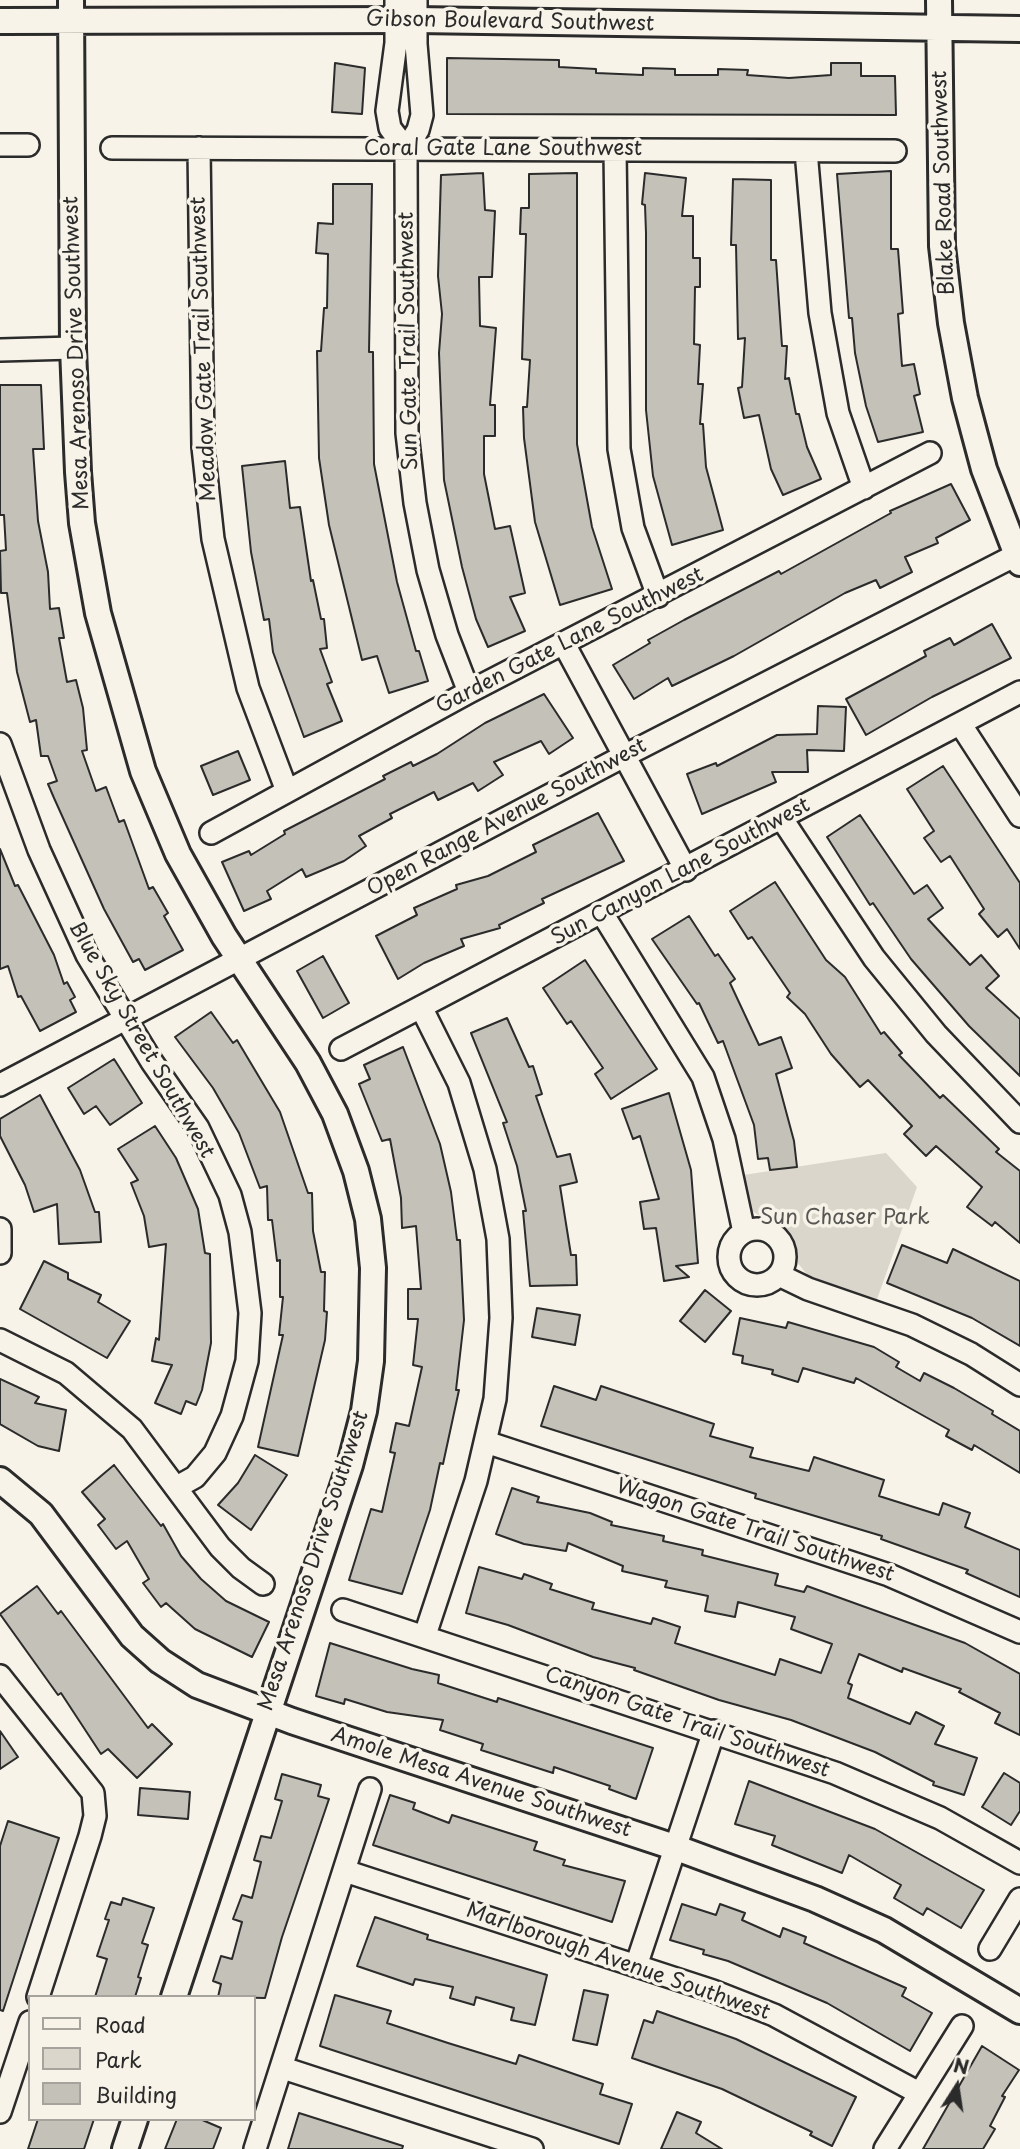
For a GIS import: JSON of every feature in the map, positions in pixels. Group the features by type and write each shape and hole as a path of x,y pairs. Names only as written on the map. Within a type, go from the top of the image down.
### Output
{"street":[{"name":"Blake Road Southwest","path":"939,1 942,246 951,323 973,431 1019,554"},
{"name":"Gibson Boulevard Southwest","path":"0,21 71,11 406,10 939,30 1020,29"},
{"path":"406,10 387,111 390,128 406,149"},
{"name":"Sun Gate Trail Southwest","path":"406,10 422,114 418,130 406,149 406,379 415,503 428,570 447,635 469,692"},
{"name":"Mesa Arenoso Drive Southwest","path":"71,11 73,348 82,523 98,613 138,758 160,815 202,900 238,960 308,1063 335,1114 356,1171 368,1219 373,1268 372,1361 364,1411 350,1465 175,1995"},
{"path":"390,94 420,95"},
{"path":"0,145 27,145"},
{"name":"Coral Gate Lane Southwest","path":"111,148 895,152"},
{"name":"Meadow Gate Trail Southwest","path":"199,148 203,447 213,539 248,688 288,791"},
{"path":"615,150 619,449 633,528 658,596"},
{"path":"806,151 820,313 838,413 864,488"},
{"path":"0,350 73,348"},
{"name":"Garden Gate Lane Southwest","path":"211,833 469,692 930,453"},
{"name":"Open Range Avenue Southwest","path":"0,1085 626,755 1019,554"},
{"path":"564,644 626,755 685,870"},
{"name":"Sun Canyon Lane Southwest","path":"341,1049 1020,692"},
{"path":"961,725 1020,816"},
{"name":"Blue Sky Street Southwest","path":"1,749 18,798 63,906 87,955 125,1020 198,1128 230,1195 247,1271 250,1313 247,1361 232,1416 215,1454 195,1477 177,1487"},
{"path":"782,819 874,958 944,1043 1020,1122"},
{"path":"602,913 704,1077 724,1139 744,1232"},
{"path":"421,1007 444,1051 468,1111 485,1169 498,1239 499,1360 477,1481 425,1635"},
{"path":"0,1229 0,1254"},
{"path":"762,1229 779,1239 785,1260 779,1275 764,1284 747,1283 733,1271 729,1254 737,1238 744,1232 762,1229"},
{"path":"779,1275 808,1289 886,1315 921,1330 971,1353 1020,1385"},
{"path":"0,1340 66,1373 132,1429 219,1547 241,1569 263,1584"},
{"name":"Wagon Gate Trail Southwest","path":"486,1442 889,1575 1020,1632"},
{"name":"Amole Mesa Avenue Southwest","path":"0,1480 41,1514 132,1636 160,1661 197,1685 267,1712 674,1847 816,1899 884,1930 1020,2011"},
{"name":"Canyon Gate Trail Southwest","path":"343,1610 781,1753 890,1795 940,1818 1020,1863"},
{"path":"0,1676 93,1793 95,1816 90,1836 39,1995"},
{"path":"636,1966 714,1731"},
{"path":"256,2149 370,1788"},
{"name":"Marlborough Avenue Southwest","path":"345,1871 636,1966 774,2015 919,2093"},
{"path":"990,1949 1020,1899"},
{"path":"884,2149 962,2026"},
{"path":"0,2112 28,2028"},
{"path":"283,2068 532,2149"},
{"path":"125,2149 134,2121"}],"green space":[{"name":"Sun Chaser Park","path":"886,1153 917,1187 876,1302 813,1282 797,1262 794,1244 786,1232 744,1206 737,1176"}],"building":[{"path":"447,58 559,60 559,67 596,69 596,73 643,75 643,68 675,69 675,75 718,75 718,69 748,70 747,75 789,78 831,75 831,63 861,63 861,76 895,76 896,115 447,114"},
{"path":"335,63 365,68 362,114 332,112"},
{"path":"891,171 891,249 898,249 903,313 898,314 902,366 914,364 920,394 914,396 923,432 878,442 866,406 855,353 852,318 849,318 837,174"},
{"path":"483,173 485,210 495,211 492,277 479,277 480,326 496,328 490,405 495,405 495,436 484,436 484,474 495,529 510,526 525,593 510,597 525,631 488,647 476,619 462,567 444,480 439,353 442,314 438,276 441,175"},
{"path":"577,173 577,444 592,527 612,589 560,605 535,522 524,438 523,407 527,407 530,360 522,359 526,234 520,234 521,208 529,208 529,174"},
{"path":"645,173 686,178 682,216 693,216 693,258 700,258 700,287 695,287 694,344 700,345 698,384 703,384 700,424 703,424 706,467 723,530 672,545 653,476 646,410 646,233 645,205 642,204"},
{"path":"733,179 771,180 771,260 776,260 782,346 787,346 785,379 789,378 796,414 799,414 807,447 821,479 783,495 771,469 759,415 744,418 738,388 742,387 745,338 738,339 736,245 731,245"},
{"path":"333,184 372,184 369,352 373,352 374,464 397,582 416,651 419,651 428,681 389,693 377,656 362,660 329,525 319,458 317,351 321,351 324,308 327,308 328,254 316,253 318,223 333,224"},
{"path":"0,385 41,385 44,449 33,449 38,521 48,572 50,609 59,608 64,638 59,638 67,682 76,680 83,708 87,750 82,751 96,791 106,787 119,822 124,820 149,889 153,887 168,913 164,916 183,950 145,970 139,959 133,962 104,909 54,798 48,784 57,781 48,756 41,756 36,720 30,722 17,672 7,593 1,593 0,551 6,550 4,515 0,515"},
{"path":"285,461 290,508 300,507 311,581 313,580 321,619 324,619 327,648 320,649 332,682 327,684 342,721 304,737 273,652 269,619 264,620 251,552 242,466"},
{"path":"951,484 970,520 936,538 938,543 905,557 912,572 880,588 876,580 845,593 734,656 672,686 668,678 634,699 613,665 650,643 648,640 684,620 779,571 781,574 891,513 890,511"},
{"path":"992,624 1011,658 932,697 866,735 846,699 926,656 924,651 950,638 954,645"},
{"path":"544,694 573,738 549,754 541,741 494,762 503,775 478,791 473,783 438,800 434,792 390,814 392,818 359,836 366,846 344,861 306,877 302,869 267,891 271,899 244,911 222,862 249,851 251,855 285,834 284,831 385,779 383,776 411,762 413,766 437,754 485,723"},
{"path":"818,706 846,707 844,751 807,750 808,772 772,772 776,782 702,814 687,774 716,763 717,766 777,735 817,734"},
{"path":"238,751 250,780 213,795 201,766"},
{"path":"943,766 1020,883 1020,949 1007,929 998,937 979,914 984,909 950,856 941,862 924,838 934,831 907,789"},
{"path":"598,813 624,861 542,899 544,903 499,925 500,928 461,939 464,946 424,963 398,979 376,936 417,915 414,908 457,889 456,885 488,876 536,852 533,845"},
{"path":"860,815 914,894 927,885 943,908 928,919 970,965 981,955 999,976 986,988 1020,1019 1020,1076 969,1026 911,959 873,903 870,905 827,837"},
{"path":"0,849 15,886 18,885 54,955 64,984 67,982 75,997 70,1000 76,1012 40,1031 21,996 18,997 8,966 0,969"},
{"path":"775,882 826,960 845,977 881,1034 884,1032 902,1053 899,1055 940,1098 943,1095 999,1149 996,1152 1020,1171 1020,1243 995,1222 992,1226 967,1207 982,1187 936,1146 926,1156 904,1134 912,1126 868,1080 860,1087 831,1054 805,1014 787,997 790,993 752,937 748,939 730,911"},
{"path":"689,916 715,956 718,954 735,979 730,983 759,1045 781,1037 792,1068 776,1074 794,1141 797,1167 770,1170 768,1158 758,1159 754,1125 723,1041 718,1043 699,1003 697,1004 652,939"},
{"path":"323,956 349,1003 323,1018 297,971"},
{"path":"585,960 657,1069 611,1099 595,1074 603,1068 571,1021 567,1024 543,988"},
{"path":"211,1012 233,1043 237,1040 280,1112 308,1193 312,1193 313,1231 321,1272 325,1272 324,1311 327,1312 325,1340 298,1456 258,1447 283,1335 279,1335 283,1297 280,1297 280,1260 277,1261 272,1220 268,1220 267,1186 260,1188 239,1133 213,1088 175,1037"},
{"path":"507,1018 529,1067 533,1066 542,1094 536,1096 557,1157 570,1154 577,1182 560,1186 571,1255 576,1255 577,1285 530,1286 523,1211 526,1211 517,1166 503,1123 507,1122 471,1033"},
{"path":"403,1047 440,1144 451,1192 457,1240 460,1240 464,1320 456,1390 459,1390 443,1464 440,1463 430,1510 402,1594 349,1580 371,1509 382,1512 395,1453 390,1452 396,1423 409,1426 422,1367 413,1365 418,1319 408,1319 408,1289 421,1289 416,1226 402,1228 401,1198 390,1139 382,1141 359,1084 370,1079 364,1065"},
{"path":"114,1059 142,1103 110,1125 96,1106 84,1114 68,1088"},
{"path":"669,1093 691,1170 698,1263 676,1266 689,1277 664,1281 656,1228 644,1229 640,1202 659,1199 640,1136 633,1139 622,1109"},
{"path":"40,1095 80,1170 95,1212 99,1212 101,1242 59,1244 57,1204 34,1212 25,1185 0,1136 0,1119"},
{"path":"155,1126 176,1158 198,1209 205,1253 210,1254 211,1343 202,1390 196,1405 186,1401 181,1414 155,1403 172,1365 152,1361 156,1338 159,1340 166,1244 149,1247 144,1216 131,1183 138,1180 118,1149"},
{"path":"902,1245 947,1263 953,1249 1020,1281 1020,1346 972,1318 887,1283"},
{"path":"44,1261 68,1273 68,1279 101,1295 98,1302 130,1321 107,1358 20,1309"},
{"path":"705,1290 731,1311 705,1342 680,1321"},
{"path":"537,1308 580,1315 575,1345 532,1337"},
{"path":"740,1318 786,1328 788,1322 874,1347 899,1362 896,1367 920,1381 924,1373 954,1388 1020,1431 1020,1473 974,1445 972,1450 946,1436 949,1430 856,1378 854,1383 803,1368 798,1382 772,1374 773,1370 742,1363 743,1356 733,1354"},
{"path":"0,1379 39,1397 35,1403 66,1410 59,1451 38,1446 0,1424"},
{"path":"554,1386 596,1400 601,1386 714,1424 710,1436 753,1448 750,1457 809,1471 814,1457 884,1480 879,1496 939,1515 943,1503 970,1513 965,1527 1020,1550 1020,1597 966,1573 968,1570 881,1539 882,1536 755,1498 756,1494 541,1426"},
{"path":"255,1455 287,1475 251,1530 218,1505 238,1483"},
{"path":"114,1465 161,1526 163,1524 181,1556 201,1579 226,1601 269,1622 252,1657 195,1629 166,1603 161,1607 143,1583 149,1579 127,1541 116,1549 98,1525 105,1519 82,1492"},
{"path":"512,1488 539,1497 537,1502 590,1513 612,1522 611,1525 664,1536 663,1541 703,1550 702,1555 778,1574 775,1585 804,1592 807,1586 965,1643 1020,1674 1020,1735 995,1723 1000,1713 959,1692 961,1689 903,1668 902,1672 859,1654 848,1683 852,1685 848,1698 910,1724 916,1712 944,1726 935,1744 977,1758 964,1795 933,1785 934,1782 875,1752 791,1720 719,1700 634,1670 635,1668 593,1657 508,1625 466,1613 479,1567 522,1579 524,1574 552,1584 550,1589 594,1603 592,1609 651,1624 653,1618 680,1627 675,1643 775,1675 780,1659 821,1673 832,1644 791,1629 795,1617 738,1602 735,1617 705,1611 708,1596 665,1587 667,1581 622,1571 623,1566 568,1543 566,1551 524,1544 496,1534"},
{"path":"37,1586 58,1614 61,1611 148,1728 152,1724 172,1744 137,1778 108,1749 101,1754 61,1693 58,1695 0,1614"},
{"path":"330,1643 439,1675 438,1683 497,1702 498,1698 653,1748 636,1799 609,1789 610,1786 554,1767 553,1773 481,1750 483,1744 440,1730 443,1720 387,1712 345,1699 344,1704 316,1696"},
{"path":"0,1731 18,1757 0,1769"},
{"path":"1004,1773 1020,1783 1020,1811 1011,1825 982,1807"},
{"path":"282,1774 321,1785 318,1796 329,1799 282,1937 265,1998 256,1998 256,1995 218,1995 221,1984 213,1981 221,1956 232,1959 242,1922 233,1919 242,1895 252,1898 261,1862 254,1860 261,1836 271,1838 282,1801 275,1799"},
{"path":"749,1781 875,1829 984,1890 961,1928 927,1908 923,1915 894,1898 901,1885 849,1855 842,1873 772,1845 775,1836 735,1824"},
{"path":"140,1788 190,1792 188,1819 138,1815"},
{"path":"390,1795 415,1803 413,1809 449,1823 452,1815 537,1842 534,1850 565,1860 563,1865 625,1881 612,1922 373,1845"},
{"path":"8,1821 59,1838 3,2011 0,2010 0,1846"},
{"path":"123,1898 154,1908 142,1943 148,1945 138,1977 141,1978 136,1995 96,1995 107,1959 97,1956 109,1920 105,1919 111,1902 121,1905"},
{"path":"682,1904 716,1915 720,1904 745,1913 742,1920 780,1937 783,1928 806,1937 804,1943 906,1988 902,1996 932,2013 910,2051 827,2003 728,1961 703,1954 704,1950 670,1940"},
{"path":"375,1917 428,1935 427,1939 547,1975 535,2025 511,2020 514,2008 476,1997 474,2005 450,1998 453,1987 415,1979 413,1985 357,1966"},
{"path":"584,1990 608,1995 597,2045 573,2040"},
{"path":"335,1995 391,2011 387,2023 516,2064 519,2055 603,2084 600,2094 632,2104 619,2144 320,2046"},
{"path":"657,2011 736,2039 856,2097 832,2146 810,2135 812,2132 722,2089 632,2058 644,2020 653,2023"},
{"path":"982,2046 1019,2070 1002,2096 1005,2097 990,2126 995,2129 983,2149 923,2149"},
{"path":"677,2112 701,2122 696,2133 722,2149 661,2149"},
{"path":"299,2113 403,2146 402,2149 288,2149"},
{"path":"37,2121 93,2121 84,2149 28,2149"},
{"path":"176,2121 205,2121 221,2128 213,2149 165,2149"}]}
